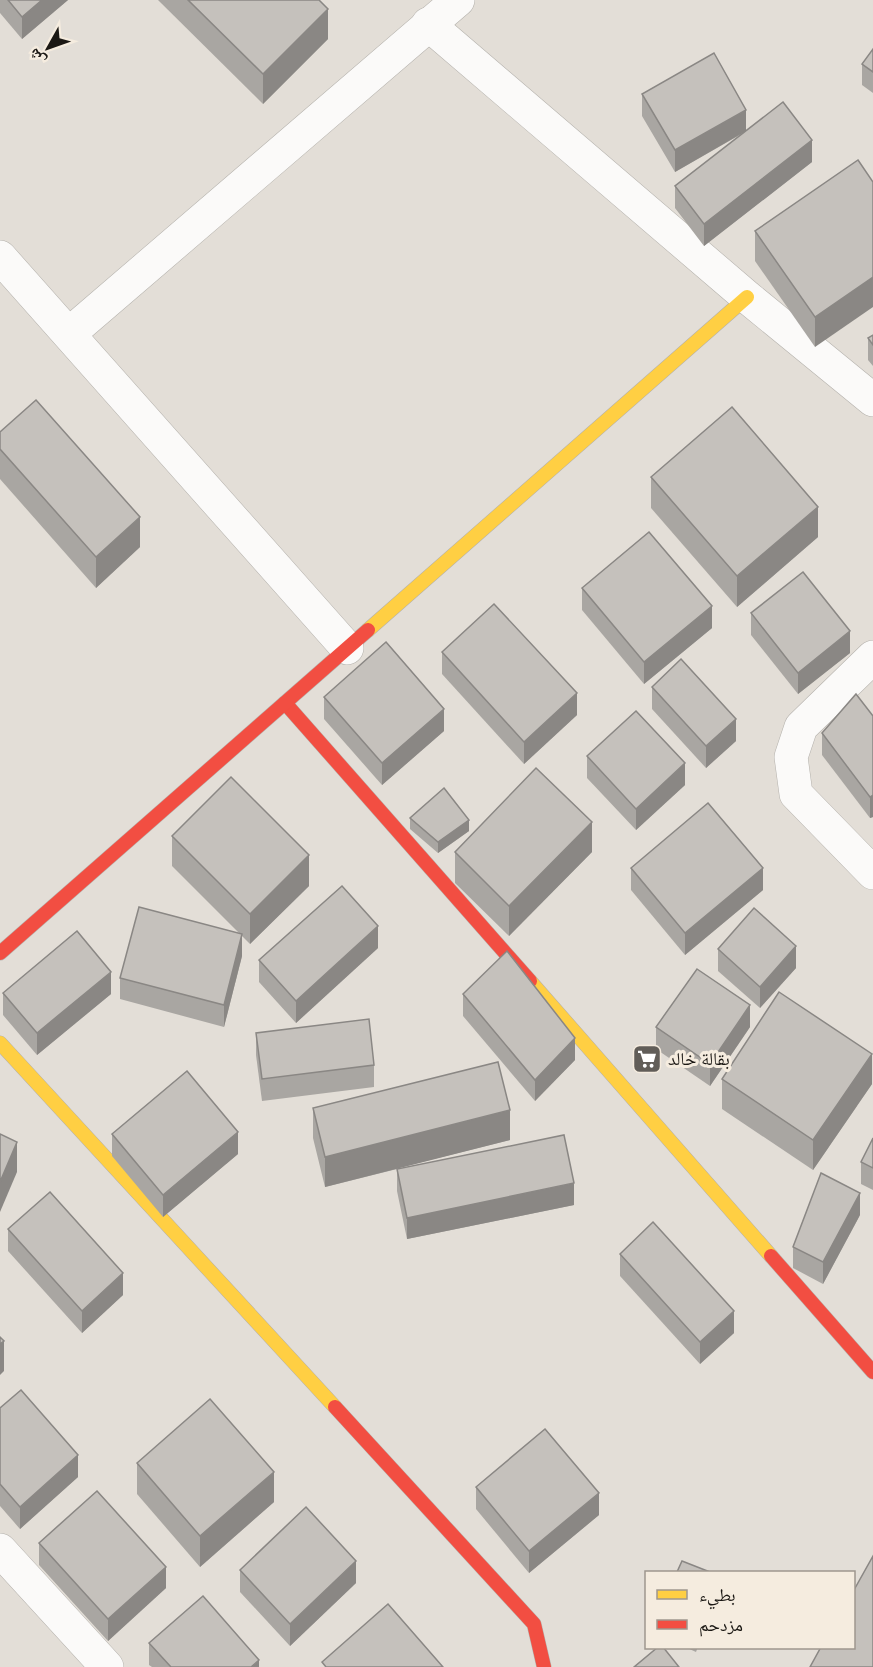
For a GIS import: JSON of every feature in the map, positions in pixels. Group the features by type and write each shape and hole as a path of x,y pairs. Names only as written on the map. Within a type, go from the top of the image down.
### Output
{"street":[{"path":"69,334 458,0"},
{"path":"428,24 747,297 873,400"},
{"path":"0,257 347,648"},
{"path":"0,953 747,297"},
{"path":"873,657 801,727 791,757 796,794 873,873"},
{"path":"285,703 873,1372"},
{"path":"0,1043 534,1624 544,1667"},
{"path":"0,1550 93,1662"}],"building":[{"path":"8,0 42,0 22,17"},
{"path":"188,0 319,0 328,9 263,74"},
{"path":"873,49 873,72 862,64"},
{"path":"714,53 746,110 675,150 642,94"},
{"path":"783,102 812,140 704,224 675,186"},
{"path":"858,160 873,182 873,277 815,317 755,231"},
{"path":"873,335 873,345 868,338"},
{"path":"36,400 140,517 96,557 0,449 0,432"},
{"path":"732,407 818,507 737,576 651,477"},
{"path":"649,532 712,606 644,662 582,588"},
{"path":"803,572 850,631 798,673 751,613"},
{"path":"494,604 577,693 524,742 442,652"},
{"path":"386,642 444,709 382,763 324,697"},
{"path":"681,659 736,719 706,746 652,687"},
{"path":"856,694 873,716 873,795 870,797 822,733"},
{"path":"636,711 685,763 636,809 587,756"},
{"path":"536,768 592,822 509,906 455,852"},
{"path":"231,777 309,855 250,914 172,836"},
{"path":"444,788 469,820 438,842 410,818"},
{"path":"708,803 763,868 685,933 631,868"},
{"path":"342,886 378,926 296,1001 259,960"},
{"path":"139,907 242,934 224,1005 120,978"},
{"path":"754,908 796,946 760,987 718,949"},
{"path":"77,931 111,972 37,1033 3,993"},
{"path":"507,951 575,1038 535,1080 463,994"},
{"path":"697,969 750,1005 710,1064 656,1027"},
{"path":"779,992 872,1054 813,1140 722,1079"},
{"path":"369,1019 374,1065 262,1079 256,1033"},
{"path":"498,1062 510,1110 325,1157 313,1108"},
{"path":"187,1071 238,1132 163,1195 112,1134"},
{"path":"0,1134 17,1142 0,1182"},
{"path":"564,1135 574,1183 407,1218 397,1169"},
{"path":"873,1138 873,1168 861,1162"},
{"path":"821,1173 860,1193 823,1262 793,1247"},
{"path":"50,1192 123,1273 82,1311 8,1229"},
{"path":"653,1222 734,1311 700,1342 620,1254"},
{"path":"21,1390 78,1455 20,1507 0,1484 0,1408"},
{"path":"210,1399 274,1472 200,1536 137,1463"},
{"path":"545,1429 599,1493 529,1551 476,1487"},
{"path":"97,1491 166,1567 108,1619 39,1543"},
{"path":"306,1507 356,1561 290,1624 240,1570"},
{"path":"873,1556 873,1667 810,1667 820,1649 855,1649 855,1588"},
{"path":"682,1561 707,1571 677,1571"},
{"path":"203,1596 259,1660 251,1667 171,1667 149,1643"},
{"path":"388,1604 443,1667 326,1667 322,1662"},
{"path":"656,1649 665,1649 679,1667 634,1667"}],"traffic: slow":[{"path":"368,630 747,297"},
{"path":"530,981 771,1256"},
{"path":"0,1043 335,1407"}],"traffic: jam":[{"path":"0,953 368,630"},
{"path":"285,703 530,981"},
{"path":"771,1256 873,1372"},
{"path":"335,1407 534,1624 544,1667"}],"place":[{"name":"بقالة خالد","path":"647,1059"}]}
